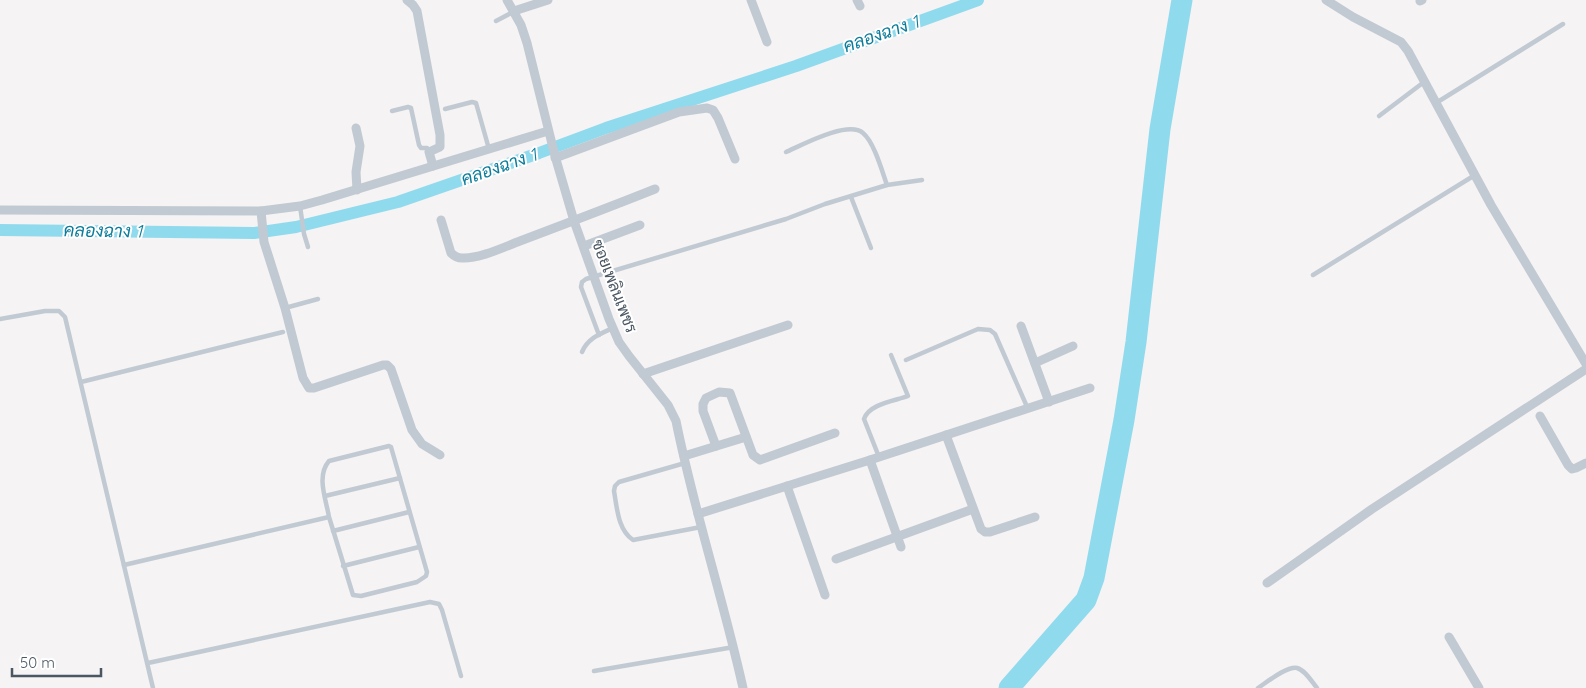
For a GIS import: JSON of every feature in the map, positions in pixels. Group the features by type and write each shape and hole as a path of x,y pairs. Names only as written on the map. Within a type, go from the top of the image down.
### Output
{"street":[{"path":"407,0 414,5 417,11 440,135 440,147 429,152 433,166"},
{"name":"ซอยเพลินเพชร","path":"507,0 514,11 527,43 548,131 574,221 613,328 629,356 668,405 676,420 701,527 734,647 743,688"},
{"path":"514,11 530,3 548,0"},
{"path":"751,0 767,42"},
{"path":"1326,0 1353,17 1401,42 1408,51 1475,175 1586,364"},
{"path":"555,157 679,112 708,108 713,110 718,118 734,159"},
{"path":"356,128 360,146 356,172 358,190"},
{"path":"0,210 261,215 301,209 548,131"},
{"path":"441,220 449,249 455,256 462,258 492,251 655,189"},
{"path":"261,215 262,234 285,308 303,378 309,388 387,365 391,368 412,430 422,444 440,455"},
{"path":"584,246 640,225"},
{"path":"643,374 788,325"},
{"path":"1021,326 1049,402"},
{"path":"1035,363 1073,346"},
{"path":"1267,583 1372,509 1586,369"},
{"path":"698,514 1090,388"},
{"path":"716,446 703,411 703,404 706,398 718,392 730,393 753,454 760,460 835,433"},
{"path":"1540,416 1568,465 1572,469 1586,463"},
{"path":"946,435 981,530 990,532 1035,516"},
{"path":"685,460 716,446 746,437"},
{"path":"874,459 901,547"},
{"path":"786,486 825,594"},
{"path":"836,559 973,509"},
{"path":"1449,637 1479,688"}],"lane":[{"path":"496,22 514,11"},
{"path":"1436,103 1563,24"},
{"path":"1379,116 1424,82"},
{"path":"445,109 472,102 476,103 489,149"},
{"path":"392,111 411,108 419,145 422,148 427,148 429,152"},
{"path":"786,152 841,129 859,130 870,142 887,185"},
{"path":"1313,275 1475,175"},
{"path":"599,335 580,285 586,279 887,185 922,180"},
{"path":"851,197 871,248"},
{"path":"301,209 308,247"},
{"path":"285,308 318,299"},
{"path":"0,319 45,311 59,311 66,316 154,688"},
{"path":"582,352 588,342 613,328"},
{"path":"906,360 978,329 990,330 995,334 1028,409"},
{"path":"81,382 282,332"},
{"path":"874,459 864,419 865,414 871,409 908,396 891,355"},
{"path":"386,445 391,447 426,572 424,578 417,582 361,596 353,595 329,517 325,496 322,473 329,461 386,445"},
{"path":"685,460 619,482 615,486 614,492 622,528 633,540 701,527"},
{"path":"325,496 400,478"},
{"path":"334,531 409,512"},
{"path":"124,565 329,517"},
{"path":"344,566 419,547"},
{"path":"148,663 430,602 439,604 442,610 461,676"},
{"path":"594,671 734,647"},
{"path":"1258,688 1289,669 1297,668 1317,688"}],"waterway":[{"name":"คลองฉาง 1","path":"0,230 254,233 296,227 398,202 606,128 796,66 978,0"},
{"path":"1009,688 1086,600 1094,578 1124,420 1136,342 1160,129 1182,0"}]}
